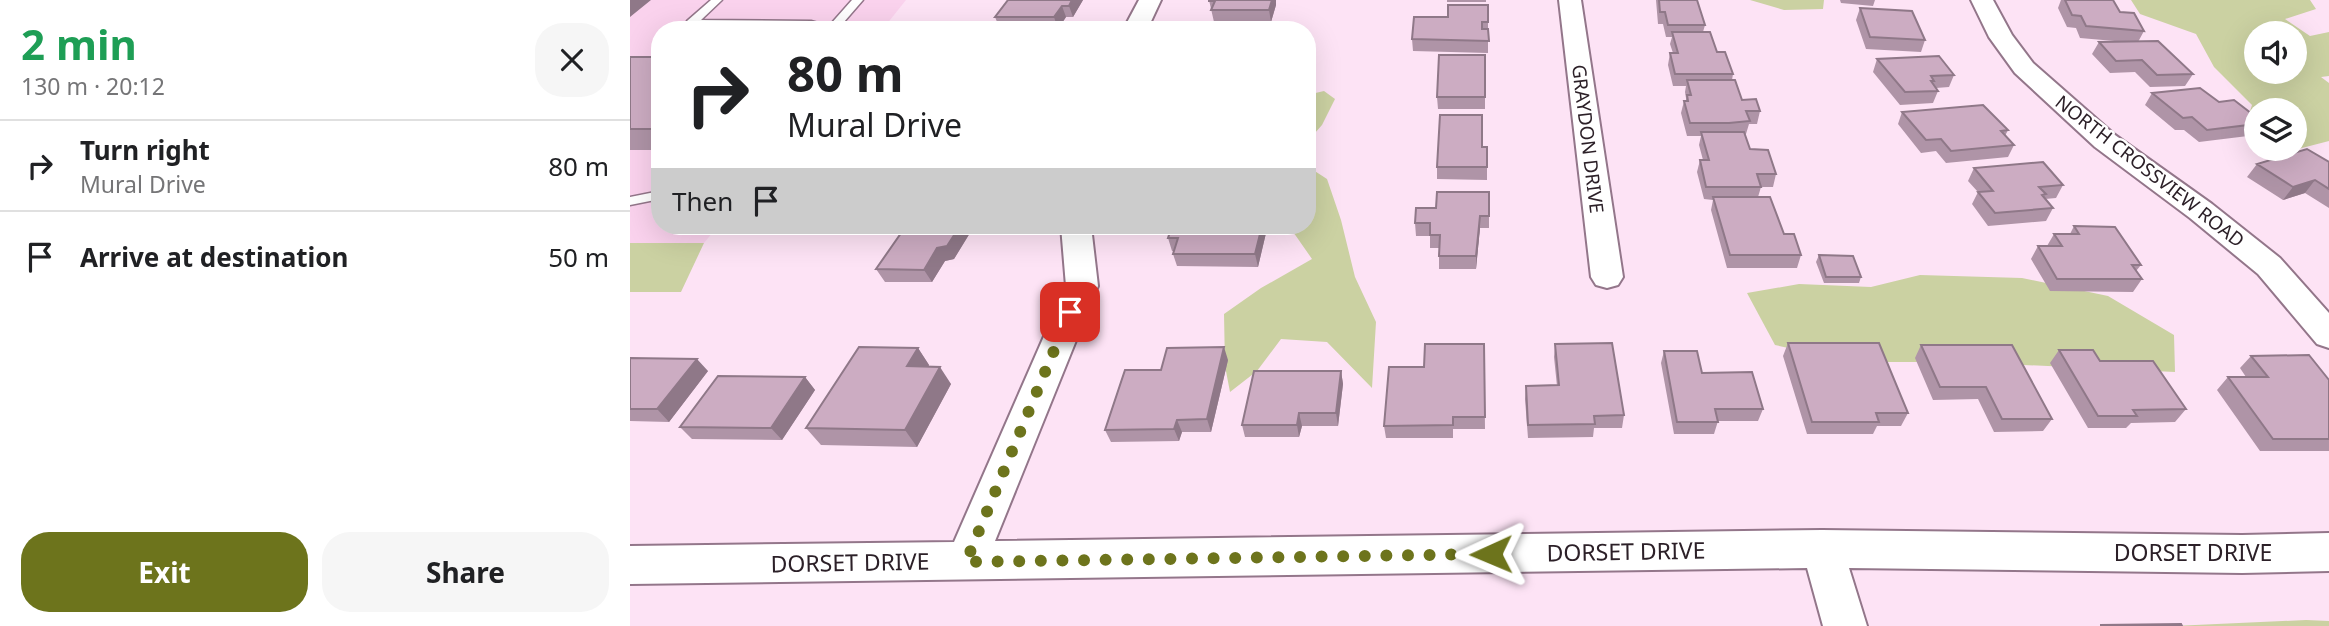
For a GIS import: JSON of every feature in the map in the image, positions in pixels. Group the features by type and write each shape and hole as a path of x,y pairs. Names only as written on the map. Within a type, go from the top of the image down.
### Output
{"street":[{"path":"1140,21 1150,0"},
{"name":"GRAYDON DRIVE","path":"1570,0 1607,277"},
{"name":"NORTH CROSSVIEW ROAD","path":"1982,0 2001,37 2024,68 2105,141 2202,211 2269,266 2329,335"},
{"path":"966,562 1082,286 1077,235"},
{"path":"1822,549 1845,626"},
{"name":"DORSET DRIVE","path":"630,565 1822,549 2242,554 2329,552"}],"lane":[{"path":"693,21 717,0"},
{"path":"839,21 858,0"},
{"path":"630,201 651,197"}],"shaded area":[{"path":"630,0 906,0 889,21 651,21 651,235 711,235 704,243 630,243"}],"green space":[{"path":"1750,0 1824,0 1823,9 1784,10"},
{"path":"2131,0 2310,0 2316,9 2285,19 2288,21 2244,21 2244,84 2307,84 2307,34 2310,36 2329,32 2329,76 2321,77 2329,83 2329,141 2307,147 2307,98 2245,98 2214,67 2196,34 2140,14"},
{"path":"1324,91 1335,99 1316,132 1316,93"},
{"path":"1316,172 1327,179 1341,220 1355,277 1376,322 1372,388 1327,342 1281,339 1257,371 1230,392 1225,366 1224,314 1261,288 1312,259 1295,235 1316,235"},
{"path":"630,243 704,243 681,292 630,292"},
{"path":"1920,275 2022,278 2108,296 2174,335 2175,372 1961,362 1853,362 1775,345 1747,293 1799,284 1871,287"},
{"path":"2329,621 2329,626 2173,626"}],"building":[{"path":"1008,0 1072,0 1069,6 1062,6 1054,17 995,17"},
{"path":"1209,0 1272,0 1269,10 1211,10 1215,1"},
{"path":"1659,0 1697,0 1705,25 1668,25 1665,12 1660,12"},
{"path":"2065,0 2113,0 2120,12 2134,13 2144,31 2086,26 2081,16 2072,15"},
{"path":"1448,5 1488,5 1488,22 1482,22 1482,29 1488,29 1489,41 1412,39 1414,17 1448,17"},
{"path":"1860,8 1912,11 1925,40 1870,37"},
{"path":"1672,32 1710,32 1717,52 1725,52 1733,74 1675,74 1670,53 1678,53"},
{"path":"2158,41 2193,74 2157,75 2142,60 2116,61 2099,42"},
{"path":"1439,55 1485,55 1485,97 1437,97"},
{"path":"1939,56 1954,75 1931,76 1934,81 1931,81 1938,91 1905,92 1877,59"},
{"path":"630,57 651,57 651,129 630,129"},
{"path":"1687,80 1735,80 1742,100 1756,99 1760,111 1746,111 1750,121 1690,123 1684,101 1688,101 1687,95 1691,95"},
{"path":"2200,88 2219,102 2234,100 2244,108 2244,125 2207,130 2192,117 2183,118 2152,93"},
{"path":"1983,105 2008,130 2001,131 2014,145 1951,151 1941,139 1926,140 1902,112"},
{"path":"1440,115 1482,115 1482,147 1487,147 1487,167 1437,167"},
{"path":"1701,132 1744,132 1750,149 1768,150 1776,174 1757,174 1761,187 1706,187 1700,160 1709,160"},
{"path":"2307,149 2329,162 2329,189 2315,180 2293,187 2257,164 2267,161 2307,161"},
{"path":"2043,162 2063,185 2039,187 2053,208 1995,213 1978,192 1993,191 1974,168"},
{"path":"1437,192 1489,192 1489,216 1480,216 1476,256 1439,256 1440,235 1430,235 1430,223 1415,223 1416,208 1436,208"},
{"path":"1713,197 1770,197 1784,234 1794,234 1801,255 1730,255"},
{"path":"2074,226 2115,227 2141,265 2132,265 2142,279 2057,279 2038,246 2062,246 2054,234 2079,234"},
{"path":"900,235 954,235 947,246 937,248 924,270 876,269"},
{"path":"1169,235 1260,235 1255,254 1173,254 1178,238 1168,238"},
{"path":"1819,255 1853,256 1861,277 1826,277"},
{"path":"1612,343 1624,415 1594,416 1595,424 1528,425 1526,386 1559,385 1555,344"},
{"path":"1788,343 1879,343 1908,413 1876,413 1879,422 1812,422"},
{"path":"1425,344 1484,344 1485,417 1453,417 1453,425 1384,426 1389,367 1424,367"},
{"path":"1921,345 2012,345 2052,419 2002,419 1986,387 1940,387"},
{"path":"859,347 918,348 907,366 940,367 905,430 806,428"},
{"path":"1224,347 1207,419 1177,420 1174,429 1105,430 1125,370 1161,370 1167,348"},
{"path":"2059,350 2093,350 2100,361 2153,361 2186,409 2133,410 2137,416 2098,416"},
{"path":"1664,351 1697,351 1702,373 1752,372 1763,409 1715,409 1718,422 1677,422"},
{"path":"2309,355 2329,380 2329,439 2273,439 2228,377 2268,377 2251,356"},
{"path":"630,358 697,359 657,409 630,409"},
{"path":"1254,371 1341,371 1336,413 1299,413 1297,425 1242,425"},
{"path":"718,376 805,377 771,428 680,427"},
{"path":"2181,624 2182,626 2100,625"}],"route":[{"path":"1070,312 966,562 1491,554"}]}
